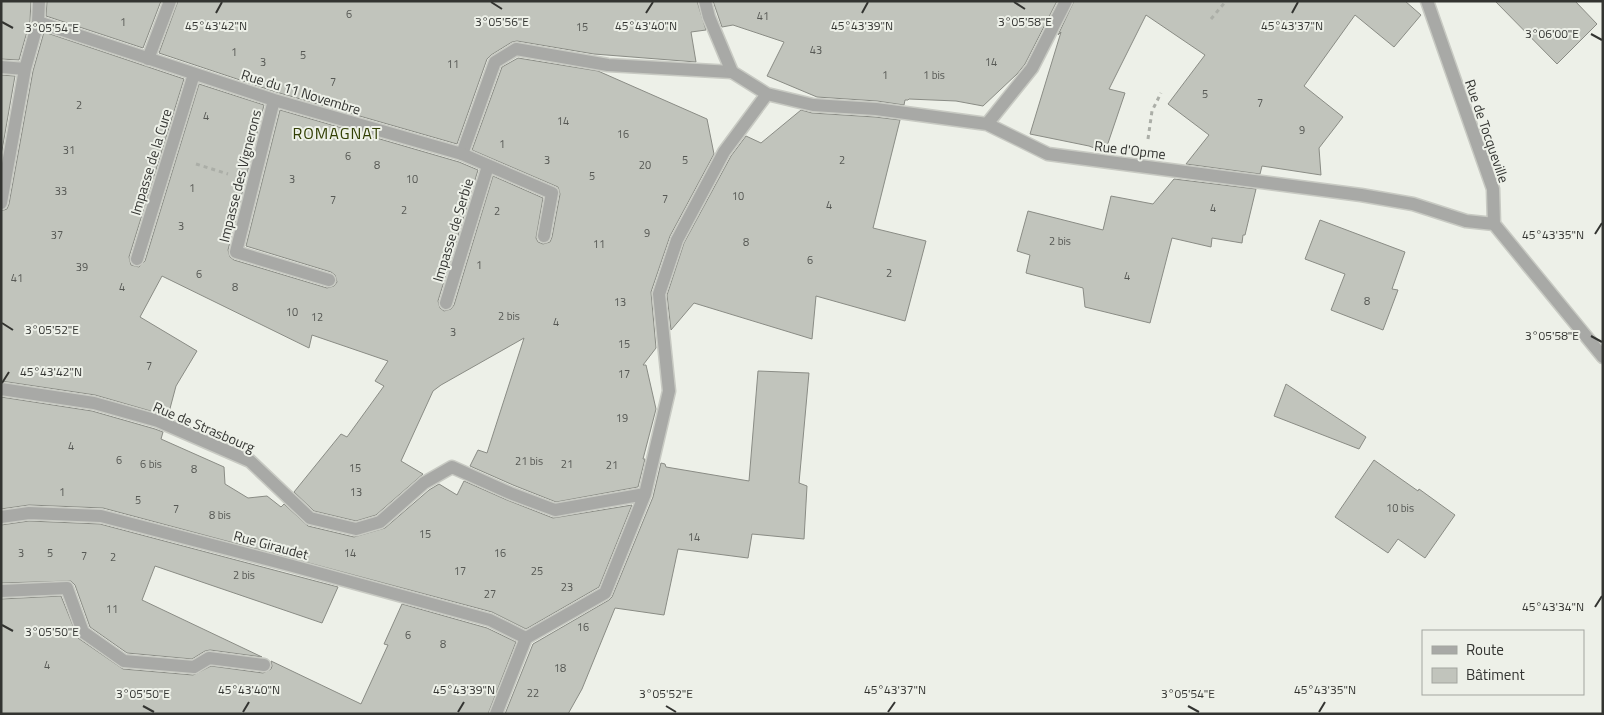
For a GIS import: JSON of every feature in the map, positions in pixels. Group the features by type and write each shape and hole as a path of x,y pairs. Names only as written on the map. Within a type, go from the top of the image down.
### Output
{"street":[{"path":"1,203 25,69 38,22 40,1"},
{"path":"148,60 170,1"},
{"path":"462,154 495,62 516,48 608,65 732,72 709,16 705,1"},
{"path":"987,124 1032,68 1066,1"},
{"name":"Rue de Tocqueville","path":"1427,1 1492,189 1494,224"},
{"name":"Rue du 11 Novembre","path":"38,22 148,60 274,100 462,154 552,193 544,236"},
{"path":"1,67 25,69"},
{"name":"Rue d'Opme","path":"732,72 767,94 813,105 876,109 987,124 1048,154 1360,195 1413,204 1466,221 1494,224"},
{"name":"Impasse de la Cure","path":"137,259 194,74"},
{"path":"496,714 526,638 605,594 646,494 669,391 659,294 677,240 724,152 767,94"},
{"name":"Impasse des Vignerons","path":"274,100 236,252 329,280"},
{"name":"Impasse de Serbie","path":"446,303 488,166"},
{"path":"1494,224 1603,357"},
{"name":"Rue de Strasbourg","path":"1,389 94,403 158,421 250,461 310,518 356,529 380,522 424,483 452,467 510,493 555,510 646,494"},
{"name":"Rue Giraudet","path":"1,517 29,513 101,516 490,620 526,638"},
{"path":"1,591 67,588 83,632 124,661 194,667 209,658 264,665"}],"path":[{"path":"1211,18 1226,1"},
{"path":"1144,167 1152,111 1160,93"},
{"path":"169,155 253,182"}],"building":[{"path":"1,1 31,1 30,21 19,60 1,59"},
{"path":"47,1 161,1 143,48 46,16"},
{"path":"178,1 697,1 706,30 691,32 696,62 594,54 517,41 512,42 487,59 457,144 276,92 159,53"},
{"path":"713,1 1057,1 1025,64 983,106 956,101 909,99 905,100 904,105 877,101 817,97 767,76 784,42 733,25 722,27"},
{"path":"1074,1 1405,1 1421,15 1394,47 1355,15 1304,86 1343,117 1319,148 1321,175 1262,166 1260,174 1186,164 1209,135 1168,104 1205,55 1146,15 1109,89 1125,93 1105,152 1089,146 1030,134 1061,32 1058,35"},
{"path":"1495,1 1575,1 1597,24 1557,64"},
{"path":"44,32 184,79 129,257 131,265 139,267 145,261 199,84 264,105 228,250 230,257 234,260 327,288 334,286 337,282 335,275 331,272 246,246 280,110 459,162 478,170 438,301 440,308 444,311 451,309 454,305 493,176 543,198 536,238 538,242 543,244 550,242 552,237 560,194 558,187 472,150 502,67 518,58 598,71 707,119 714,154 670,236 651,292 656,348 643,365 646,365 656,409 638,487 556,502 470,466 478,450 487,453 524,338 433,391 401,461 423,474 376,515 356,521 314,511 294,492 341,434 347,437 384,386 375,381 388,361 312,335 309,348 162,276 140,317 197,351 176,386 168,416 95,395 1,381 1,211 7,209 9,204 33,71"},
{"path":"1,75 15,76 1,156"},
{"path":"801,110 812,113 900,120 873,228 926,241 905,321 816,296 812,339 694,303 671,330 667,295 684,243 731,156 746,136 761,143"},
{"path":"1174,179 1256,189 1242,243 1212,238 1211,247 1172,238 1150,323 1085,307 1083,288 1026,273 1030,255 1017,251 1028,211 1103,230 1111,196 1153,204"},
{"path":"1320,220 1405,252 1392,289 1398,290 1383,330 1331,310 1345,274 1305,259"},
{"path":"758,371 809,373 799,483 807,486 804,539 752,534 748,558 678,549 664,615 615,608 582,689 568,714 505,714 533,644 612,597 653,497 661,463 665,464 666,467 749,481"},
{"path":"1286,384 1366,437 1359,449 1274,416"},
{"path":"1,397 92,411 163,432 161,439 224,467 225,484 248,498 267,496 281,507 284,504 308,526 354,537 385,528 429,490 439,484 457,495 464,481 553,518 632,505 599,587 526,629 492,612 103,508 29,505 1,509"},
{"path":"1374,460 1455,515 1425,558 1398,539 1388,553 1335,517"},
{"path":"29,521 100,524 338,587 322,623 155,566 142,600 262,657 210,650 192,659 127,653 90,627 75,585 71,581 1,583 1,525"},
{"path":"61,596 78,638 123,669 193,675 211,666 263,673 271,669 271,661 361,704 388,645 384,644 402,604 487,628 516,642 488,714 1,714 1,599"}],"district":[{"name":"ROMAGNAT","path":"337,133"}]}
